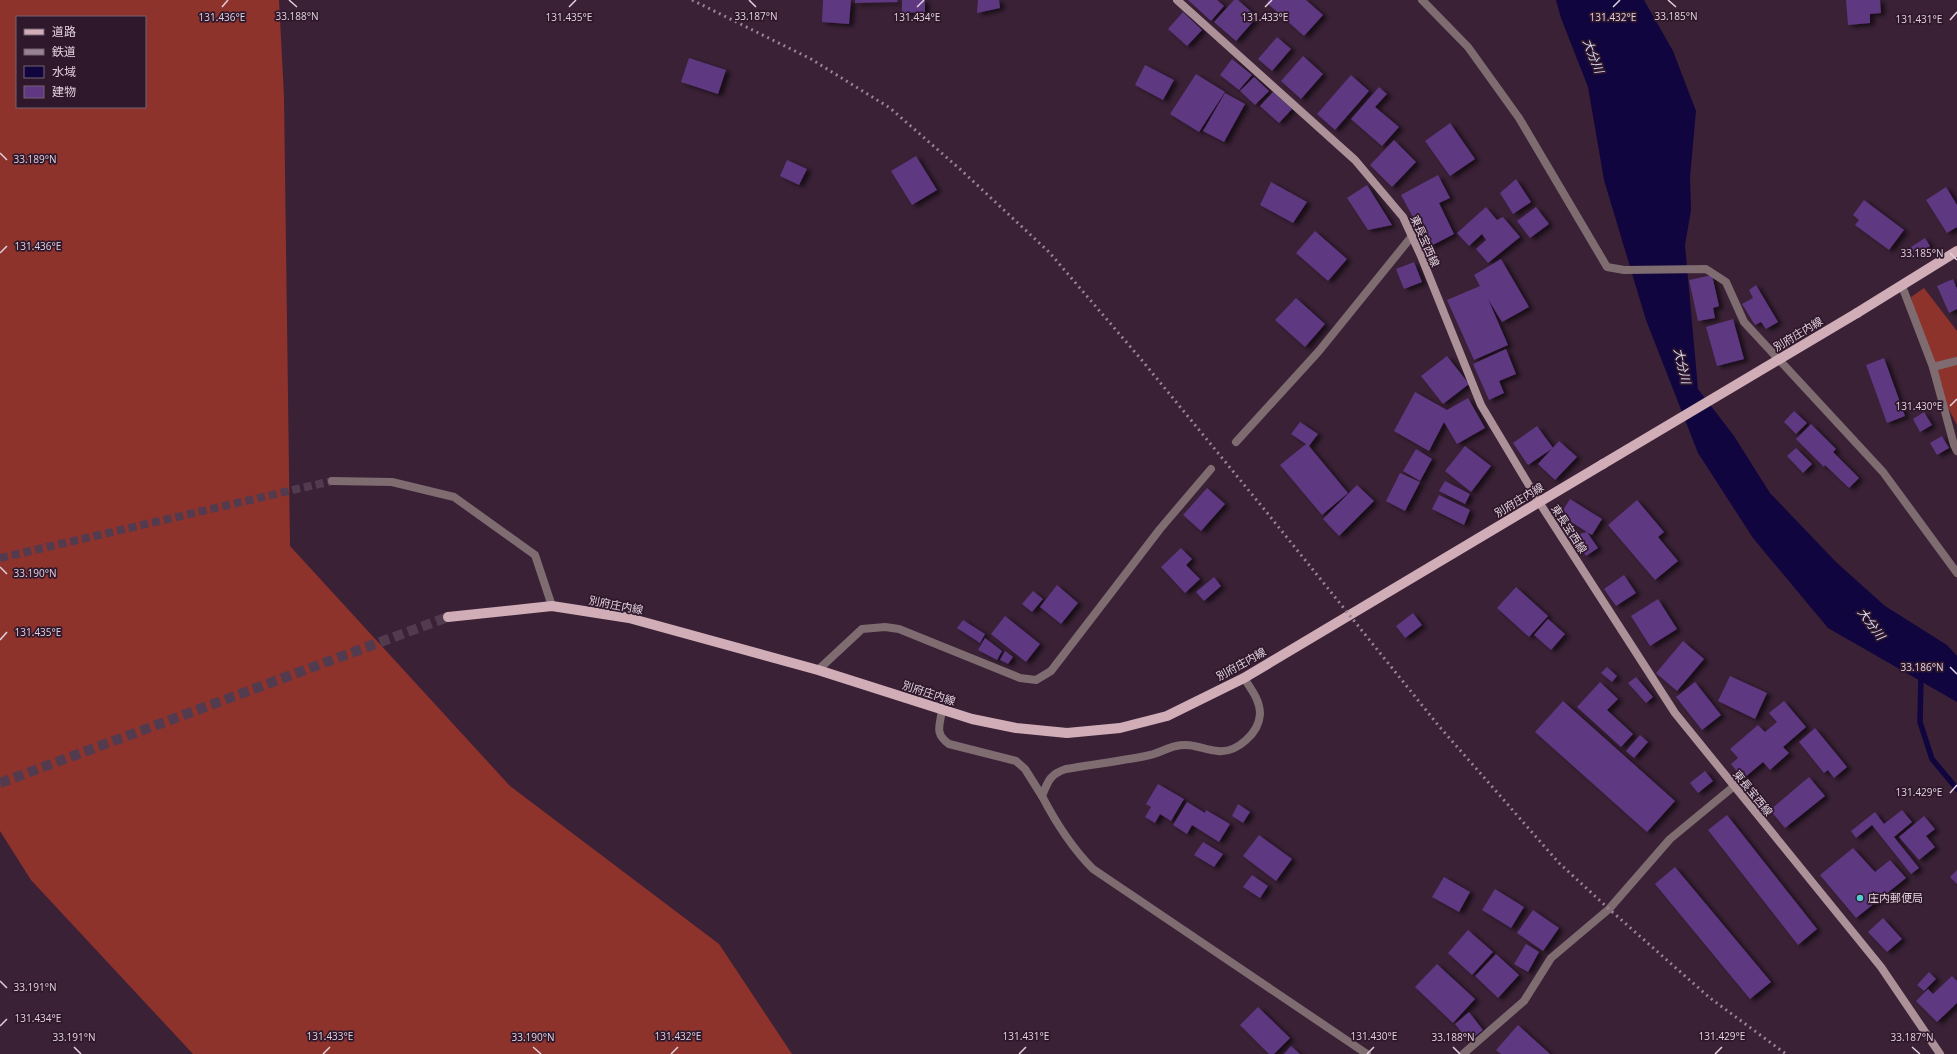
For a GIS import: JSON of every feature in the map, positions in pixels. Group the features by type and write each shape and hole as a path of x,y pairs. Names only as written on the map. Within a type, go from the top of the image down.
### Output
{"main road":[{"name":"東長宝西線","path":"1177,0 1355,160 1403,217 1478,400 1539,502 1675,713 1880,968 1940,1054"},
{"name":"別府庄内線","path":"448,617 552,606 629,618 818,670 972,719 1016,728 1067,733 1120,728 1167,716 1244,678 1902,286 1957,250"}],"street":[{"path":"1422,0 1468,47 1519,118 1607,267 1624,270 1706,269 1726,282 1744,322 1883,472 1957,573"},
{"path":"1236,442 1319,351 1412,236"},
{"path":"1902,286 1933,367 1954,445 1957,451"},
{"path":"1933,367 1957,361"},
{"path":"818,670 862,629 885,628 899,629 1020,678 1036,680 1051,672 1160,529 1211,469"},
{"path":"332,481 392,482 454,497 535,556 552,606"},
{"path":"1042,796 1047,783 1054,773 1066,769 1152,755 1181,745 1189,744 1219,751 1233,748 1246,740 1256,726 1260,714 1257,699 1244,678"},
{"path":"942,710 938,732 942,739 949,744 1016,761 1025,769 1060,829 1078,854 1094,869 1367,1054"},
{"path":"1463,1054 1524,1001 1552,958 1609,909 1670,839 1733,787"}],"shaded area":[{"path":"0,0 279,0 284,96 290,546 510,786 719,944 792,1054 193,1054 31,880 0,831"},
{"path":"1924,288 1957,331 1957,425 1931,376 1911,297"}],"water":[{"name":"大分川","path":"1556,0 1644,0 1673,51 1696,111 1690,177 1691,210 1685,245 1698,389 1734,436 1770,493 1837,563 1885,606 1947,645 1957,656 1957,702 1828,628 1753,538 1698,453 1646,320 1604,180 1588,87 1561,18"}],"building":[{"path":"823,0 851,0 849,24 822,22"},
{"path":"855,0 897,0 898,2 855,3"},
{"path":"902,0 925,0 925,12 902,13"},
{"path":"978,0 999,0 1000,8 977,13"},
{"path":"1188,0 1217,0 1224,6 1211,21"},
{"path":"1234,0 1238,0 1257,17 1236,41 1214,22"},
{"path":"1269,0 1306,0 1323,15 1304,36 1267,3"},
{"path":"1846,0 1880,0 1881,13 1870,14 1870,23 1848,25"},
{"path":"1183,12 1202,30 1187,46 1168,29"},
{"path":"1277,37 1291,49 1272,71 1258,59"},
{"path":"1303,56 1323,74 1301,99 1281,81"},
{"path":"689,58 726,70 718,94 681,82"},
{"path":"1232,59 1252,75 1239,90 1220,75"},
{"path":"1145,65 1174,80 1163,100 1135,85"},
{"path":"1196,74 1225,92 1199,132 1170,114"},
{"path":"1351,75 1369,91 1335,130 1317,114"},
{"path":"1254,77 1269,91 1255,105 1240,91"},
{"path":"1379,87 1387,94 1375,107 1399,127 1382,146 1351,119"},
{"path":"1273,92 1292,109 1279,123 1260,106"},
{"path":"1225,93 1245,104 1224,142 1203,131"},
{"path":"1450,123 1475,159 1450,176 1425,141"},
{"path":"1394,140 1416,162 1392,187 1370,165"},
{"path":"916,156 937,190 912,205 891,171"},
{"path":"787,160 807,169 799,185 780,176"},
{"path":"1438,175 1450,198 1439,203 1454,234 1429,247 1401,195"},
{"path":"1516,179 1531,202 1513,214 1500,193"},
{"path":"1271,182 1307,202 1293,223 1260,205"},
{"path":"1367,185 1392,225 1368,230 1347,198"},
{"path":"1946,187 1957,205 1957,227 1947,233 1926,200"},
{"path":"1864,200 1904,230 1889,250 1855,225 1859,220 1853,215"},
{"path":"1486,207 1497,220 1503,217 1520,237 1488,263 1476,249 1486,240 1482,234 1469,246 1457,233"},
{"path":"1536,207 1549,224 1530,238 1517,221"},
{"path":"1315,231 1347,259 1328,281 1296,253"},
{"path":"1925,238 1930,246 1916,255 1911,247"},
{"path":"1501,259 1529,307 1502,322 1488,299 1508,345 1474,360 1447,300 1480,286 1474,275"},
{"path":"1414,262 1422,282 1404,289 1396,269"},
{"path":"1712,275 1719,306 1713,308 1715,318 1698,321 1689,280"},
{"path":"1953,279 1957,289 1957,309 1949,313 1937,286"},
{"path":"1756,285 1778,322 1766,329 1761,322 1755,325 1742,304 1753,298 1749,290"},
{"path":"1296,298 1325,324 1305,347 1275,320"},
{"path":"1733,319 1744,359 1717,366 1706,327"},
{"path":"1506,349 1516,374 1499,381 1504,393 1489,400 1473,364"},
{"path":"1447,356 1469,384 1443,404 1421,376"},
{"path":"1884,358 1905,416 1887,423 1866,365"},
{"path":"1415,392 1447,410 1468,398 1485,428 1457,444 1444,422 1429,451 1394,431"},
{"path":"1794,411 1807,423 1796,434 1784,422"},
{"path":"1924,412 1932,425 1920,432 1913,419"},
{"path":"1300,422 1318,434 1309,446 1348,493 1322,515 1280,465 1306,444 1291,434"},
{"path":"1811,424 1836,449 1833,452 1859,478 1849,488 1825,465 1824,467 1796,439"},
{"path":"1537,426 1553,448 1528,465 1513,443"},
{"path":"1942,436 1949,448 1937,455 1930,443"},
{"path":"1559,441 1577,457 1555,480 1538,464"},
{"path":"1465,446 1491,466 1471,492 1445,471"},
{"path":"1796,448 1812,464 1803,473 1787,456"},
{"path":"1416,449 1432,459 1420,481 1403,471"},
{"path":"1400,473 1420,482 1405,511 1386,501"},
{"path":"1445,481 1470,494 1465,504 1439,491"},
{"path":"1357,485 1374,501 1339,536 1323,519"},
{"path":"1207,488 1225,504 1201,531 1183,515"},
{"path":"1439,495 1470,510 1464,525 1432,509"},
{"path":"1570,499 1602,519 1592,535 1560,515"},
{"path":"1637,500 1664,532 1658,537 1678,561 1655,580 1608,525"},
{"path":"1587,532 1598,548 1586,556 1572,536"},
{"path":"1181,548 1192,559 1186,565 1200,579 1185,593 1161,567"},
{"path":"1624,575 1636,593 1616,606 1604,589"},
{"path":"1214,577 1221,586 1204,601 1196,592"},
{"path":"1057,585 1078,603 1061,624 1040,607"},
{"path":"1516,587 1548,616 1529,637 1497,608"},
{"path":"1033,591 1043,599 1032,612 1022,604"},
{"path":"1658,599 1677,629 1650,646 1631,616"},
{"path":"1413,613 1422,625 1405,638 1396,626"},
{"path":"1005,616 1040,644 1026,662 991,634"},
{"path":"1548,619 1565,634 1551,650 1534,635"},
{"path":"963,620 985,634 980,643 957,628"},
{"path":"985,638 1002,651 997,660 978,650"},
{"path":"1683,641 1704,659 1677,691 1656,673"},
{"path":"1005,651 1013,657 1008,664 1000,660"},
{"path":"1607,667 1617,676 1612,682 1601,673"},
{"path":"1730,676 1767,693 1755,719 1718,701"},
{"path":"1636,677 1653,697 1646,703 1628,683"},
{"path":"1600,682 1618,699 1607,710 1633,734 1621,747 1577,707"},
{"path":"1695,682 1721,715 1702,730 1676,697"},
{"path":"1563,701 1675,801 1647,832 1535,732"},
{"path":"1784,701 1806,727 1783,747 1789,753 1770,770 1763,762 1743,779 1731,764 1738,758 1730,749 1758,725 1765,732 1777,722 1769,713"},
{"path":"1815,728 1847,767 1834,778 1828,770 1824,773 1799,742"},
{"path":"1640,735 1648,742 1634,758 1626,751"},
{"path":"1705,771 1713,781 1698,793 1690,783"},
{"path":"1809,777 1825,796 1785,828 1770,810"},
{"path":"1158,784 1184,799 1171,821 1160,814 1155,823 1145,817 1151,807 1146,804"},
{"path":"1187,802 1205,813 1206,810 1230,824 1219,842 1192,825 1187,834 1173,825"},
{"path":"1238,804 1250,812 1243,823 1232,816"},
{"path":"1902,810 1912,822 1894,837 1919,868 1911,874 1872,825 1856,838 1851,831 1875,812 1884,824"},
{"path":"1727,815 1817,929 1798,945 1708,830"},
{"path":"1924,816 1935,829 1926,836 1935,847 1919,860 1899,837"},
{"path":"1259,835 1292,859 1276,881 1243,856"},
{"path":"1203,842 1223,854 1214,867 1194,855"},
{"name":"庄内郵便局","path":"1853,848 1875,872 1890,860 1906,878 1856,918 1820,875"},
{"path":"1675,867 1771,982 1750,999 1655,884"},
{"path":"1957,870 1957,884 1950,877"},
{"path":"1252,875 1268,886 1260,898 1243,887"},
{"path":"1444,877 1470,892 1459,912 1432,897"},
{"path":"1495,889 1524,907 1511,928 1482,910"},
{"path":"1533,910 1559,928 1543,951 1517,933"},
{"path":"1883,918 1902,939 1887,952 1868,932"},
{"path":"1468,930 1493,952 1472,975 1448,953"},
{"path":"1526,944 1539,952 1528,972 1514,964"},
{"path":"1496,954 1519,975 1498,998 1475,976"},
{"path":"1437,964 1475,999 1453,1023 1415,987"},
{"path":"1929,972 1936,979 1924,991 1917,985"},
{"path":"1952,976 1957,981 1957,1003 1937,1022 1916,1001 1928,989 1933,994"},
{"path":"1258,1007 1290,1038 1274,1054 1269,1054 1240,1025"},
{"path":"1469,1012 1483,1030 1469,1041 1455,1024"},
{"path":"1518,1025 1550,1054 1501,1054 1496,1050"},
{"path":"1291,1046 1300,1054 1284,1054"}],"waterway":[{"path":"1921,676 1920,722 1932,759 1957,789"}],"tunnel":[{"path":"0,558 332,481"},
{"path":"0,783 448,617"}],"railway":[{"path":"692,0 811,59 890,108 961,170 1049,252 1140,358 1438,725 1559,863 1710,998 1786,1054"}],"place":[{"name":"庄内郵便局","path":"1860,898"}]}
